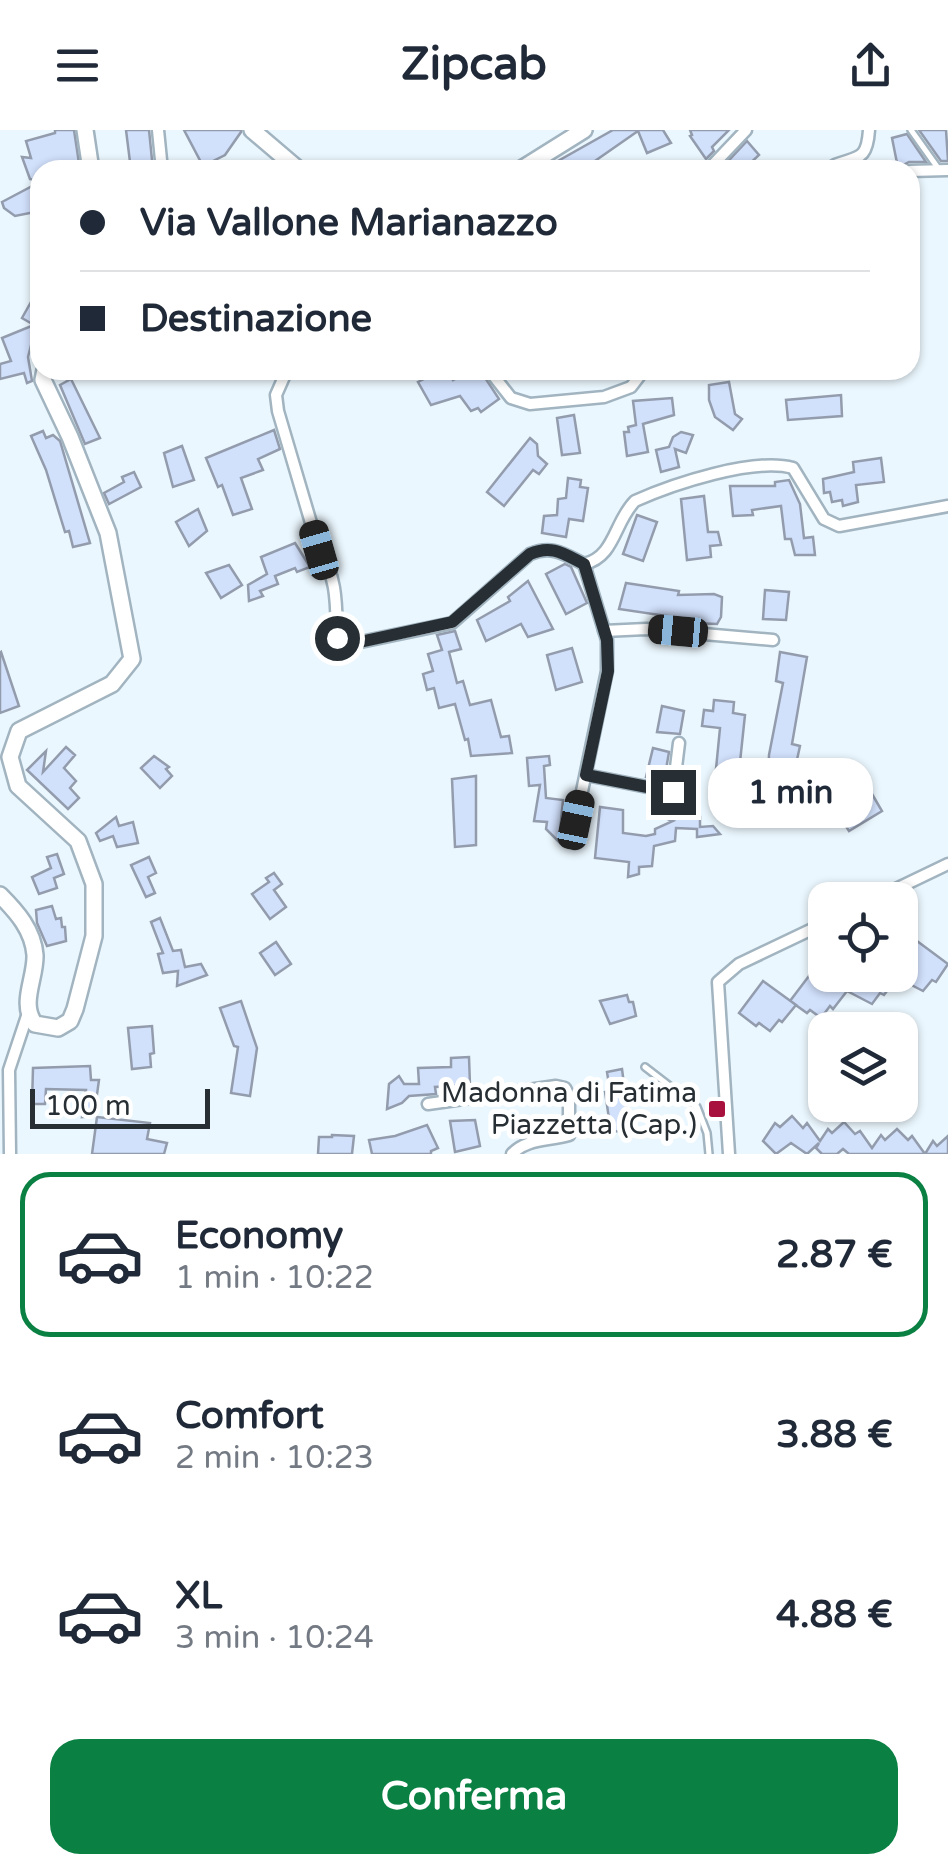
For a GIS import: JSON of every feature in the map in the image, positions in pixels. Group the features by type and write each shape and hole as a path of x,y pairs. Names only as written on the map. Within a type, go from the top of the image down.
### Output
{"main road":[{"path":"85,130 90,160"},
{"path":"252,130 287,160"},
{"path":"547,160 584,130"},
{"path":"0,895 18,912 35,956 29,1011 36,1024 58,1028 70,1020 94,936 94,884 78,841 18,786 10,757 19,731 112,684 132,659 108,533 43,380"}],"street":[{"path":"158,130 161,160"},
{"path":"718,160 746,130"},
{"path":"857,160 864,154 869,130"},
{"path":"283,380 276,395 278,411 319,550 335,583 337,638 346,645 452,622 530,554 542,549 556,549 584,564 597,562 606,553 625,511 635,501 741,469 779,464 793,468 824,519 839,526 948,506"},
{"path":"497,380 511,398 530,404 604,397 630,387 636,380"},
{"path":"576,820 608,671 604,631 584,564"},
{"path":"604,631 646,628 772,640"},
{"path":"586,775 673,792 680,743"},
{"path":"910,882 948,864"},
{"path":"729,1154 718,982 740,964 808,931"},
{"path":"10,1154 10,1070 29,1011"},
{"path":"428,1104 556,1086 565,1088 569,1096 570,1135 532,1142 512,1154"}],"lane":[{"path":"910,130 943,169"},
{"path":"645,1067 697,1108 710,1154"}],"building":[{"path":"74,130 78,160 30,160 30,179 22,157 31,158 26,141"},
{"path":"126,130 149,130 152,160 130,160"},
{"path":"184,130 241,130 225,155 200,160"},
{"path":"613,130 663,130 671,143 647,153 638,131 596,160 560,160"},
{"path":"690,130 729,130 706,159"},
{"path":"919,130 946,130 948,161 941,161"},
{"path":"907,134 926,162 896,160 892,138"},
{"path":"747,141 759,155 754,160 729,160"},
{"path":"30,187 30,213 15,216 2,202"},
{"path":"30,304 30,323 22,318"},
{"path":"30,327 28,357 32,381 27,383 24,373 0,379 0,364 11,361 2,338"},
{"path":"71,380 100,438 85,444 60,385"},
{"path":"487,380 499,399 481,412 478,408 471,411 460,396 431,405 418,382"},
{"path":"729,382 735,414 742,419 733,430 715,417 709,400 709,385"},
{"path":"841,395 842,416 788,420 786,400"},
{"path":"672,398 674,415 643,424 648,452 627,456 624,432 636,425 633,401"},
{"path":"574,415 580,453 562,455 557,418"},
{"path":"274,430 280,449 258,459 263,470 241,478 252,509 233,515 206,458"},
{"path":"43,431 46,438 53,435 60,441 90,543 73,547 69,531 65,532 31,436"},
{"path":"681,432 693,435 686,453 675,449 679,467 661,472 656,450 669,447 673,437"},
{"path":"530,438 537,444 538,456 547,464 539,474 533,470 504,506 487,492"},
{"path":"182,446 194,480 173,487 164,453"},
{"path":"881,458 884,482 856,485 858,502 843,506 842,500 832,502 830,492 824,493 823,479 854,472 853,462"},
{"path":"134,472 141,487 109,504 104,493"},
{"path":"568,478 581,480 580,487 588,488 583,521 569,519 566,537 542,533 544,516 557,515 558,499 566,498"},
{"path":"789,480 800,504 804,538 813,537 815,555 795,555 791,539 785,539 781,506 752,510 753,515 733,516 730,486 775,486 775,482"},
{"path":"704,496 708,532 718,532 721,545 710,546 711,557 687,560 681,499"},
{"path":"198,509 207,531 189,546 176,522"},
{"path":"637,515 657,522 643,561 623,554"},
{"path":"295,543 310,567 275,576 278,584 260,591 263,596 249,601 248,585 267,574 261,557"},
{"path":"565,564 571,567 587,603 566,614 546,574"},
{"path":"229,565 242,585 221,598 206,573"},
{"path":"528,581 553,629 528,637 521,624 486,641 477,620 510,601 508,597"},
{"path":"626,583 679,591 678,595 714,594 722,597 721,617 717,624 694,623 619,609"},
{"path":"765,590 789,592 786,620 763,619"},
{"path":"455,631 461,649 449,652 457,683 463,681 470,705 491,700 501,737 509,736 512,753 471,756 455,704 439,708 434,688 427,690 423,674 433,671 428,654 442,650 437,635"},
{"path":"572,648 582,682 556,690 547,655"},
{"path":"780,652 807,657 792,744 800,746 791,787 768,782 769,755 783,683 776,681"},
{"path":"0,653 19,706 0,713"},
{"path":"714,700 734,702 733,713 745,715 738,781 715,779 720,728 702,726 704,710 713,711"},
{"path":"662,706 684,711 680,734 657,732"},
{"path":"66,747 75,755 64,768 76,781 70,788 79,798 68,809 27,770 46,751 43,772"},
{"path":"653,748 669,752 664,781 646,777"},
{"path":"154,756 169,767 166,769 172,776 160,788 141,768"},
{"path":"549,756 550,765 544,766 546,798 563,800 559,842 546,829 547,822 534,821 540,785 529,786 527,758"},
{"path":"476,776 476,845 455,847 452,779"},
{"path":"872,794 882,811 849,831 838,814"},
{"path":"664,806 673,806 689,817 700,817 700,827 713,826 720,834 697,837 697,829 676,828 675,841 654,846 652,866 639,867 639,874 628,877 629,862 595,858 600,807 623,810 623,833 646,836 673,821 656,815"},
{"path":"116,817 119,826 133,822 138,843 117,847 113,836 100,841 96,833"},
{"path":"57,854 64,874 54,878 57,888 39,894 32,877 51,868 47,857"},
{"path":"149,857 156,873 148,877 155,893 146,897 131,865"},
{"path":"274,873 282,884 274,890 286,907 270,919 252,894 269,882 266,878"},
{"path":"52,906 56,919 61,918 65,927 66,941 47,946 36,910"},
{"path":"160,918 173,951 181,950 185,967 201,964 207,975 177,986 178,971 163,973 158,954 163,953 151,922"},
{"path":"276,942 291,964 275,975 260,953"},
{"path":"918,942 948,964 936,982 932,980 923,991 918,988"},
{"path":"808,977 808,992 846,992 833,1009 830,1006 826,1012 807,1013 790,1001"},
{"path":"763,981 796,1005 770,1031 739,1013"},
{"path":"849,992 886,992 880,993 872,1004"},
{"path":"627,995 636,1016 610,1024 600,1001"},
{"path":"241,1001 257,1048 250,1096 231,1093 238,1047 234,1046 220,1008"},
{"path":"152,1026 151,1067 132,1069 128,1028"},
{"path":"469,1057 470,1085 435,1087 436,1094 409,1096 387,1109 389,1084 399,1076 404,1084 419,1084 418,1068 451,1067 451,1058"},
{"path":"90,1066 91,1080 99,1080 94,1116 82,1117 86,1090 46,1089 45,1104 32,1104 33,1068"},
{"path":"622,1069 630,1130 611,1132 605,1092 610,1091 607,1072"},
{"path":"792,1116 803,1128 807,1123 820,1141 828,1129 832,1133 844,1122 855,1134 860,1131 872,1148 881,1135 885,1140 897,1129 908,1140 912,1136 925,1154 849,1154 843,1149 837,1154 822,1154 816,1148 819,1143 807,1154 791,1143 776,1154 763,1141 775,1123 780,1127"},
{"path":"97,1117 150,1123 147,1139 167,1143 164,1154 92,1154"},
{"path":"475,1120 480,1146 455,1152 450,1121"},
{"path":"427,1125 438,1148 431,1154 372,1154 369,1140"},
{"path":"354,1136 352,1154 318,1154 319,1137"},
{"path":"948,1136 948,1154 925,1154 933,1141 937,1146"}],"place":[{"name":"Madonna di Fatima Piazzetta (Cap.)","path":"717,1109"}],"route":[{"path":"337,638 346,645 452,622 530,554 556,549 584,564 607,640 608,671 586,775 673,792"}]}
